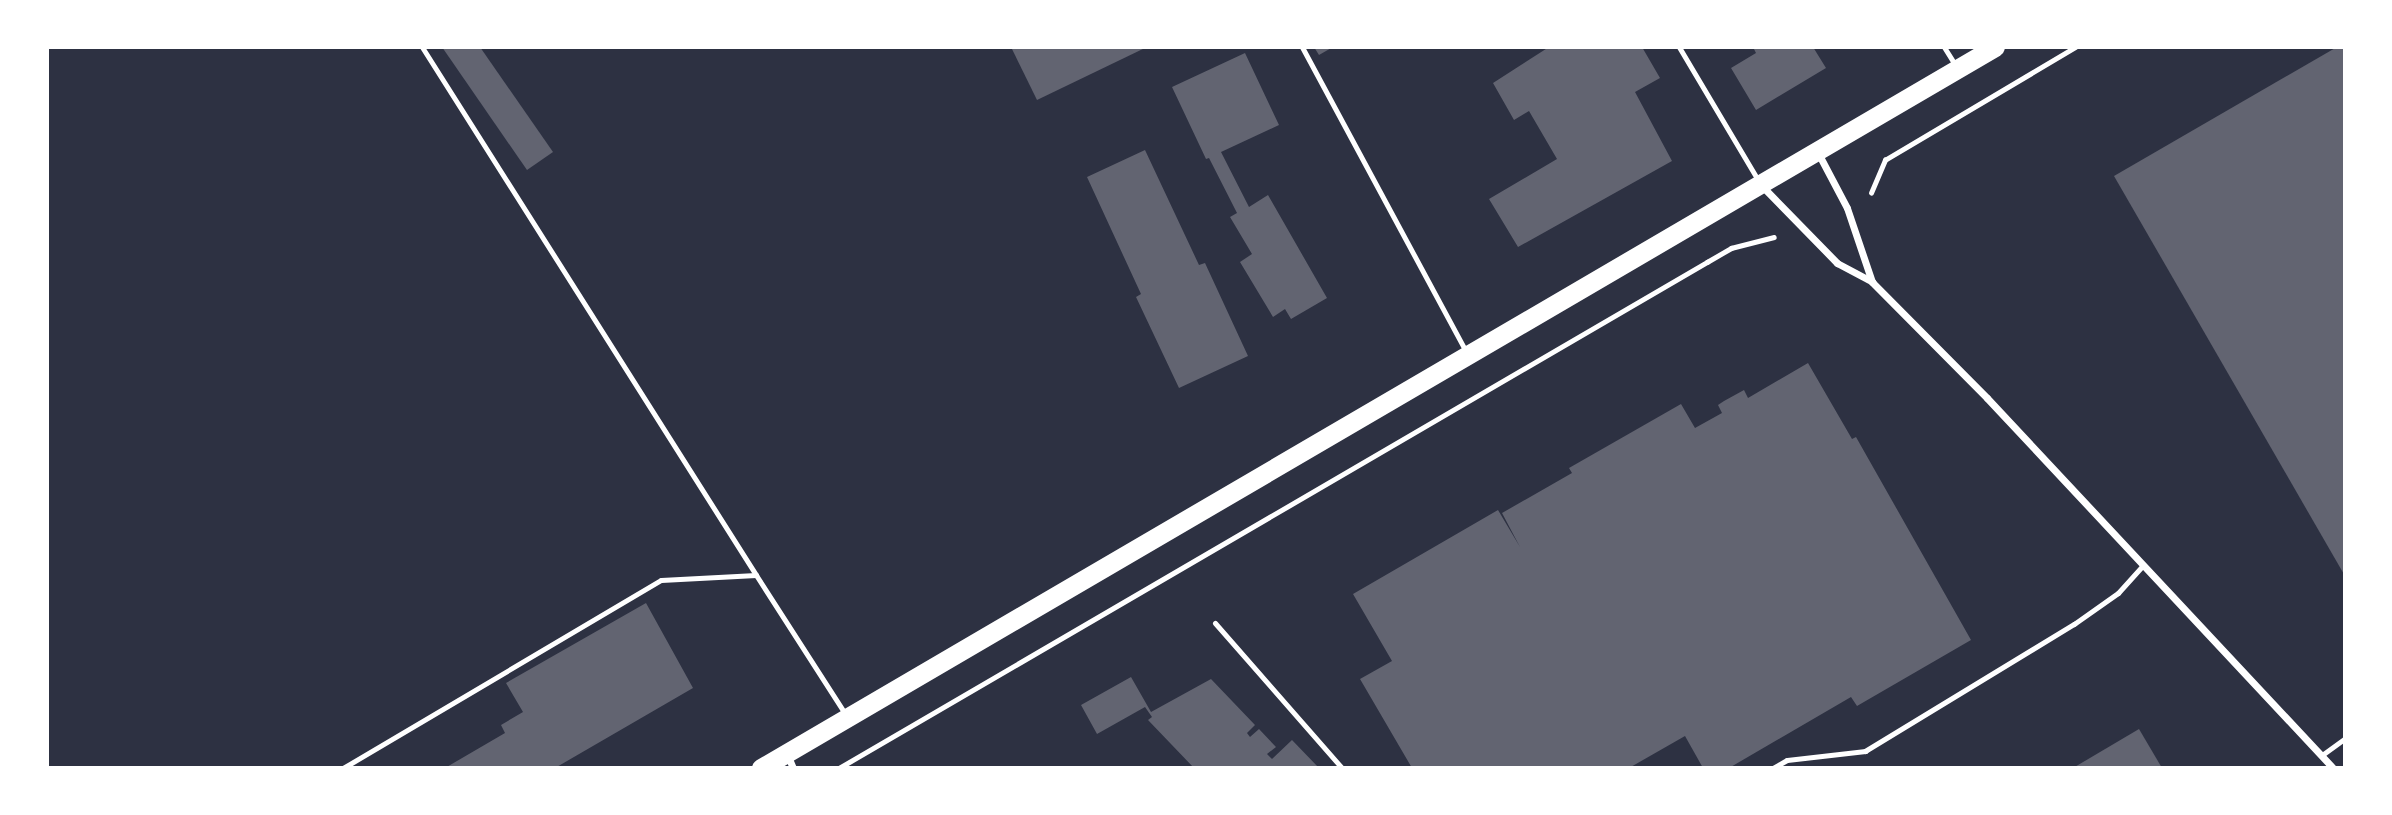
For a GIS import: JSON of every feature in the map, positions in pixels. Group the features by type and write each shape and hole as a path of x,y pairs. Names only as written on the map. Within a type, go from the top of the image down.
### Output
{"highway":[{"path":"761,768 790,760 848,718 1995,47"}],"street":[{"path":"1817,151 1847,208 1872,282"},
{"path":"1760,184 1837,263 1872,282 2054,468 2142,566 2333,768"}],"lane":[{"path":"422,47 848,718"},
{"path":"1302,47 1468,355"},
{"path":"1679,47 1760,184"},
{"path":"1944,47 1958,69"},
{"path":"1773,768 1787,760 1865,751 2074,624 2118,593 2142,566"},
{"path":"343,768 661,580 757,575"},
{"path":"1215,623 1342,768"},
{"path":"2322,755 2345,738"}],"path":[{"path":"1871,193 1885,160 2075,47"},
{"path":"839,768 1731,248 1774,237"}],"building":[{"path":"442,47 480,47 553,152 527,170"},
{"path":"1011,47 1147,47 1037,100"},
{"path":"1314,47 1333,47 1319,55"},
{"path":"1549,47 1642,47 1660,78 1635,92 1672,161 1518,247 1489,199 1557,159 1529,111 1514,120 1493,83"},
{"path":"1753,47 1813,47 1826,68 1756,110 1731,68 1756,53"},
{"path":"2337,47 2345,47 2345,576 2114,176"},
{"path":"1245,53 1279,125 1221,152 1249,207 1268,195 1327,298 1291,319 1285,309 1273,317 1240,262 1252,254 1230,217 1237,213 1209,158 1206,159 1172,87"},
{"path":"1145,150 1199,265 1205,263 1248,356 1179,388 1136,297 1141,294 1087,177"},
{"path":"1808,363 1852,439 1856,437 1971,640 1857,706 1851,697 1729,768 1703,768 1685,736 1629,768 1412,768 1360,679 1392,661 1353,594 1498,510 1520,547 1502,513 1572,473 1569,468 1681,404 1695,428 1722,413 1718,405 1724,401 1744,390 1748,398"},
{"path":"646,603 693,688 555,768 445,768 505,733 501,725 523,712 506,683"},
{"path":"1131,677 1151,712 1211,679 1255,725 1247,733 1250,737 1259,729 1276,747 1267,754 1272,759 1292,740 1319,768 1194,768 1148,720 1152,717 1145,707 1097,734 1081,705"},
{"path":"2139,729 2162,768 2073,768"}]}
